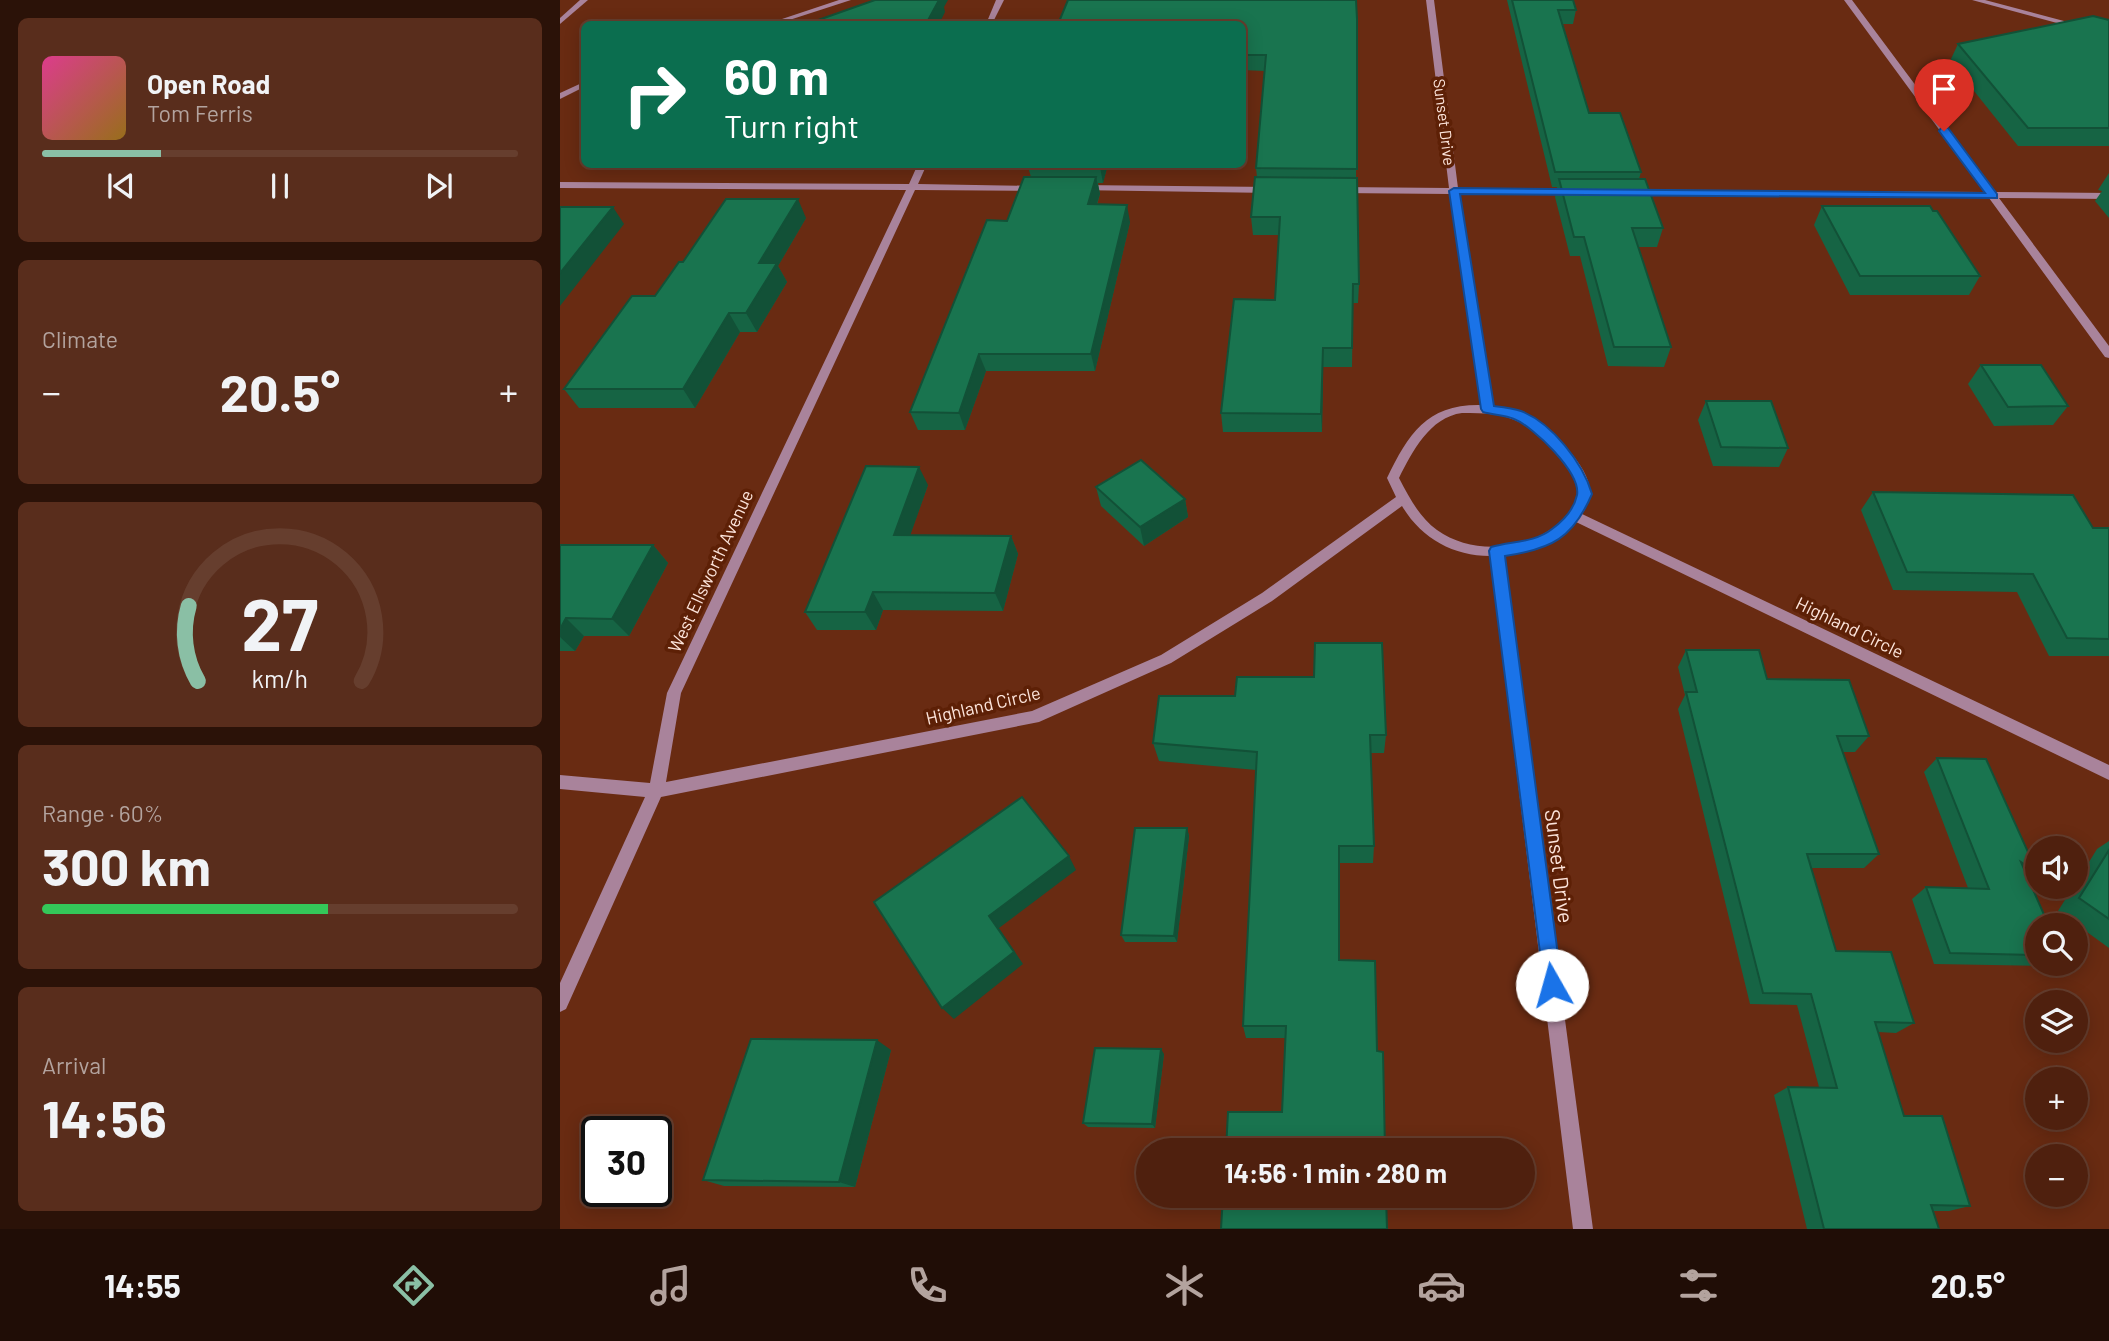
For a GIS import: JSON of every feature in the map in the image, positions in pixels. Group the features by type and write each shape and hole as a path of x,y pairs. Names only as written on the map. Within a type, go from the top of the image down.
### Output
{"street":[{"path":"560,22 584,0"},
{"path":"780,21 847,0"},
{"path":"990,21 1000,0"},
{"name":"Sunset Drive","path":"1430,0 1454,191 1488,409"},
{"path":"1848,0 2109,354"},
{"path":"1976,0 2109,35"},
{"path":"560,96 581,86"},
{"name":"West Ellsworth Avenue","path":"560,1003 656,791 674,693 921,168"},
{"path":"560,185 1052,188"},
{"path":"1065,188 1288,190"},
{"path":"1329,190 1592,192"},
{"path":"1620,192 2109,196"},
{"path":"1488,409 1519,415 1560,449 1579,475 1584,494 1575,516 1556,534 1529,547 1496,551 1462,548 1434,534 1416,518 1393,478 1403,457 1431,421 1456,410 1488,409"},
{"name":"Highland Circle","path":"560,782 656,791 1034,717 1166,659 1267,597 1403,499"},
{"name":"Highland Circle","path":"1575,516 2109,773"},
{"name":"Sunset Drive","path":"1496,551 1583,1229"}],"building":[{"path":"875,0 939,0 928,21 816,21"},
{"path":"1068,0 1356,0 1357,169 1256,168 1266,55 1246,55 1246,21 1059,21"},
{"path":"1512,0 1573,0 1576,10 1558,10 1589,113 1620,113 1641,172 1555,172"},
{"path":"2093,16 2109,20 2109,128 2028,128 1958,44"},
{"path":"1024,177 1096,177 1088,204 1127,205 1091,354 979,354 959,413 910,412 987,220 1007,221"},
{"path":"1255,177 1357,178 1359,284 1353,284 1352,348 1323,348 1321,414 1221,413 1234,299 1275,300 1280,217 1251,217"},
{"path":"1559,179 1645,179 1663,228 1632,228 1671,347 1614,347 1584,237 1574,237"},
{"path":"726,199 798,199 759,263 777,263 746,313 729,313 683,389 564,389 632,296 655,296 679,262 683,262"},
{"path":"1822,206 1930,206 1933,211 1937,211 1980,276 1860,276"},
{"path":"560,207 613,207 560,273"},
{"path":"1981,365 2041,365 2068,406 2008,407"},
{"path":"1706,401 1771,401 1788,448 1721,447"},
{"path":"1141,460 1185,499 1140,527 1096,487"},
{"path":"866,466 919,467 894,535 1011,536 995,593 873,592 865,612 805,612"},
{"path":"1873,492 2073,495 2093,528 2109,528 2109,639 2067,638 2033,574 1907,572"},
{"path":"560,545 653,545 612,619 566,618 560,629"},
{"path":"1315,643 1382,643 1386,735 1370,735 1374,846 1339,846 1339,960 1375,961 1377,1051 1383,1052 1385,1138 1227,1138 1228,1112 1282,1112 1286,1026 1243,1026 1257,752 1153,743 1159,696 1235,696 1237,677 1314,677"},
{"path":"1686,650 1759,650 1767,679 1849,680 1869,736 1837,736 1879,854 1807,854 1836,951 1891,952 1914,1023 1875,1022 1904,1116 1942,1116 1970,1206 1931,1205 1939,1229 1824,1229 1788,1087 1837,1088 1811,994 1763,993 1686,692 1697,692"},
{"path":"1937,758 1986,759 2025,845 2025,864 2021,862 2025,871 2025,899 2037,899 2043,913 2025,913 2025,955 1950,953 1926,887 1989,889"},
{"path":"1022,797 1069,856 989,916 1014,952 942,1008 874,902"},
{"path":"1135,828 1187,828 1174,936 1121,935"},
{"path":"2109,850 2109,919 2080,899 2088,899 2088,884"},
{"path":"751,1039 877,1040 839,1182 703,1180"},
{"path":"1095,1048 1161,1049 1152,1124 1083,1123"},
{"path":"1222,1208 1386,1208 1387,1229 1221,1229"}],"route":[{"path":"1552,985 1496,551 1529,547 1556,534 1575,516 1584,494 1579,475 1560,449 1542,432 1519,415 1488,409 1454,191 1993,196 1944,131"}]}
